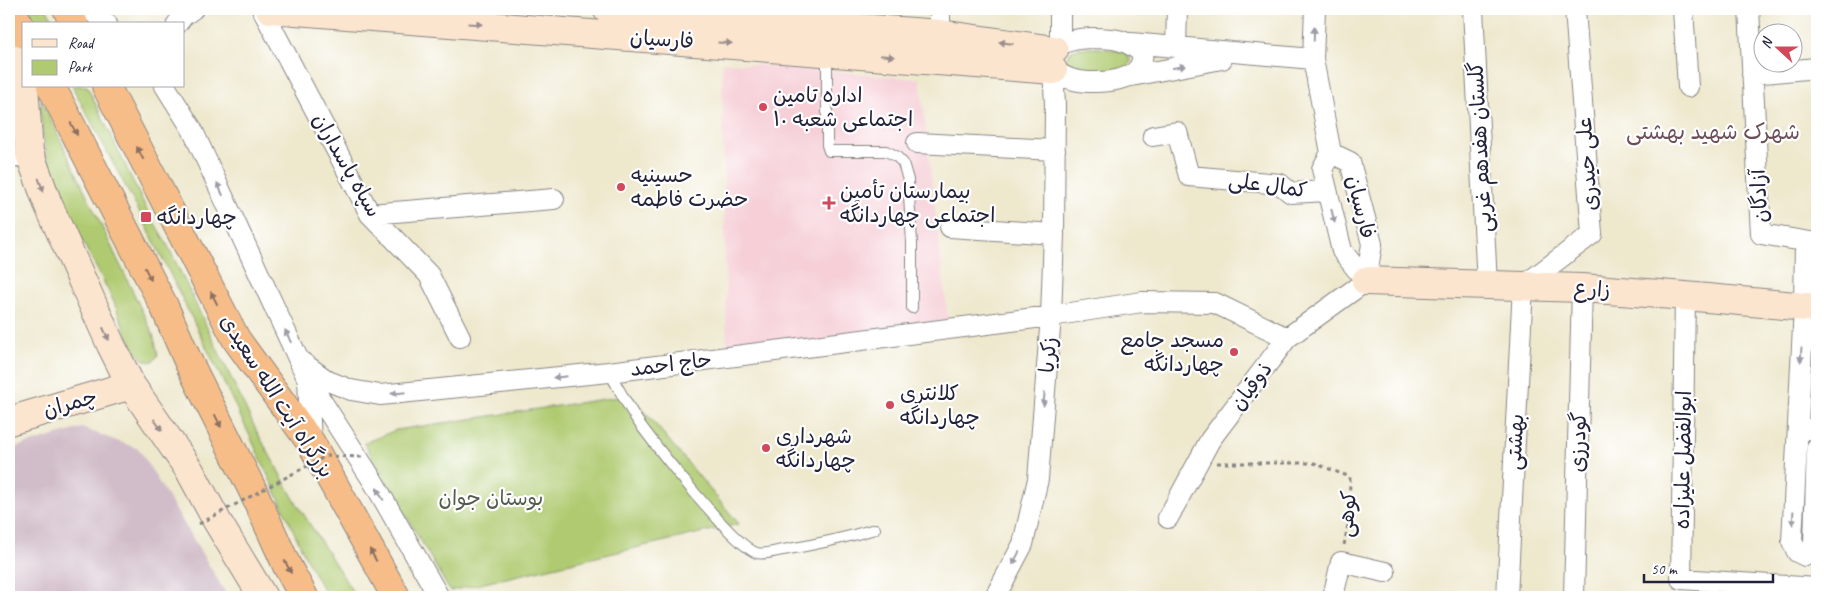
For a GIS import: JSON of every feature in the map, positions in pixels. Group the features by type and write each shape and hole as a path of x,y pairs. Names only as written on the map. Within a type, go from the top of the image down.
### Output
{"highway":[{"path":"67,9 73,22"},
{"path":"52,88 164,306 188,361 304,597"},
{"name":"بزرگراه آیت الله سعیدی","path":"107,88 236,339 311,442 396,597"}],"street":[{"path":"89,9 104,22"},
{"path":"178,22 193,9"},
{"name":"سپاه پاسداران","path":"262,9 370,214 430,276 460,337"},
{"name":"فارسیان","path":"270,9 826,51 1060,61"},
{"name":"فارسیان","path":"607,9 940,21 1060,61"},
{"name":"زکریا","path":"995,597 1023,544 1038,479 1051,316 1055,104 1060,61 1060,9"},
{"path":"1176,48 1177,9"},
{"name":"فارسیان","path":"1315,9 1313,59 1331,153 1322,169 1342,251 1366,282"},
{"name":"گلستان هفدهم غربی","path":"1473,9 1487,285"},
{"name":"علی حیدری","path":"1523,286 1592,234 1575,9"},
{"path":"1682,9 1688,86"},
{"name":"آزادگان","path":"1749,9 1761,234 1811,243"},
{"path":"18,22 22,65"},
{"path":"1246,54 1106,81 1089,82 1060,61 1077,39 1092,38 1111,38 1131,43 1176,48 1313,59"},
{"path":"1131,43 1142,53 1144,61 1140,68 1131,76"},
{"path":"1752,74 1817,68"},
{"path":"24,88 19,156 48,204 131,385 190,471 262,597"},
{"path":"166,88 192,129 308,380 373,481 439,597"},
{"name":"کمال علی","path":"1153,136 1177,132 1188,176 1280,184 1291,193 1327,191"},
{"path":"917,143 1055,150"},
{"name":"فارسیان","path":"1331,153 1350,162 1365,217 1372,244 1366,282"},
{"path":"370,214 554,199"},
{"path":"950,227 1054,234"},
{"path":"1811,243 1808,429 1792,541 1797,552 1805,556 1812,552 1814,543 1817,447"},
{"name":"زارع","path":"1366,282 1582,288 1810,308"},
{"name":"ذوقیان","path":"1168,518 1210,440 1287,338 1366,282"},
{"name":"بهشتی","path":"1507,597 1523,286"},
{"name":"گودرزی","path":"1574,596 1582,288"},
{"name":"ابوالفضل علیزاده","path":"1685,296 1681,579 1817,588"},
{"name":"حاج احمد","path":"299,360 328,381 351,390 380,395 609,372 1051,316 1142,302 1214,303 1287,338"},
{"path":"308,380 311,442"},
{"name":"چمران","path":"9,421 131,385"},
{"path":"1341,562 1385,572"},
{"name":"کوهی","path":"1333,597 1341,562"}],"lane":[{"path":"826,51 828,151 886,151 896,156 903,163 908,180 912,243 912,308"},
{"path":"609,372 641,426 682,477 739,542 754,552 763,553 808,546 876,529"}],"path":[{"path":"199,524 326,456 364,457"},
{"name":"کوهی","path":"1215,463 1314,463 1350,477 1349,520 1341,562"}],"shaded area":[{"name":"بیمارستان تأمین اجتماعی چهاردانگه","path":"722,62 920,79 949,328 727,357"},
{"path":"82,428 139,449 228,597 9,597 9,449"}],"green space":[{"path":"27,9 47,9 54,22 35,22"},
{"path":"1078,48 1100,48 1125,52 1131,61 1127,68 1104,72 1075,70 1067,67 1065,61 1071,51"},
{"path":"73,88 88,88 146,208 168,246 257,432 294,499 356,597 327,597 306,558 249,434 145,223"},
{"path":"41,99 153,334 158,354 150,362 144,360 135,351 113,300 64,203 46,153"},
{"name":"بوستان جوان","path":"631,395 739,524 450,591 364,443 396,430"}],"place":[{"name":"اداره تامین اجتماعی شعبه ۱۰","path":"763,107"},
{"name":"حسینیه حضرت فاطمه","path":"621,187"},
{"name":"بیمارستان تأمین اجتماعی چهاردانگه","path":"829,203"},
{"name":"چهاردانگه","path":"146,217"},
{"name":"مسجد جامع چهاردانگه","path":"1234,352"},
{"name":"کلانتری چهاردانگه","path":"890,405"},
{"name":"شهرداری چهاردانگه","path":"766,448"}],"district":[{"name":"شهرک شهید بهشتی","path":"1713,132"}]}
